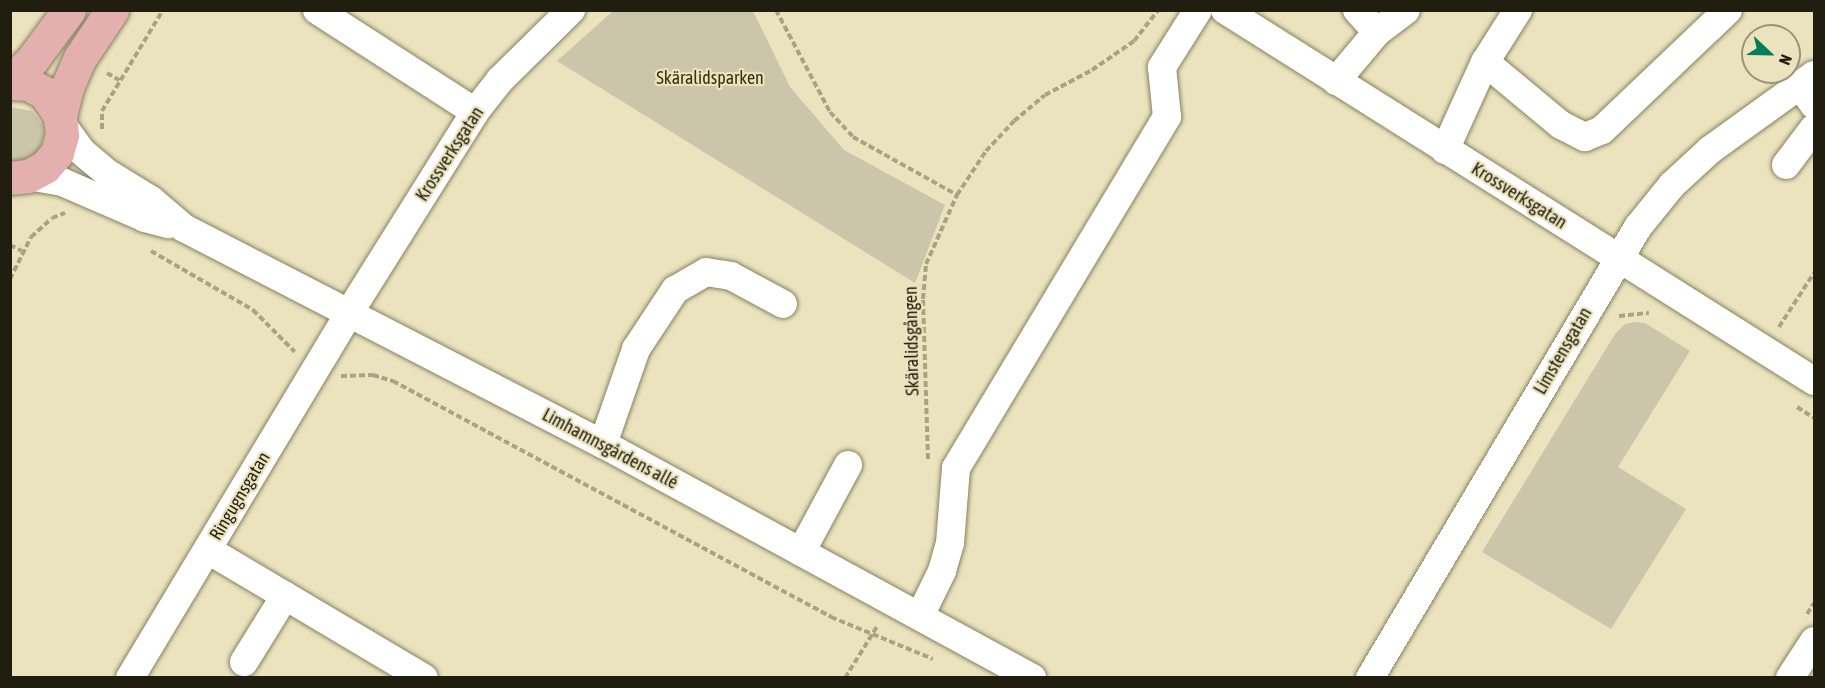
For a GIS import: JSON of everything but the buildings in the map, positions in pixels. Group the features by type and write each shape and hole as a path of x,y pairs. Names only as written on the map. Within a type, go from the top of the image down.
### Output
{"main road":[{"path":"10,82 30,63 69,10"},
{"path":"19,177 45,168 57,153 67,87 80,58 112,10"},
{"path":"10,82 28,84 45,93 61,120"}],"street":[{"path":"317,10 475,112"},
{"name":"Krossverksgatan","path":"348,313 475,112 508,72 571,10"},
{"path":"920,616 942,571 950,543 956,468 1167,117 1162,67 1198,10"},
{"name":"Krossverksgatan","path":"1225,10 1815,381"},
{"path":"1357,10 1377,32"},
{"path":"1336,81 1377,32 1406,10"},
{"path":"1445,150 1485,62 1518,10"},
{"path":"1485,62 1561,125 1585,137 1602,130 1728,10"},
{"name":"Limstensgatan","path":"1370,678 1618,258 1672,184 1745,122 1810,88"},
{"name":"Limhamnsgårdens allé","path":"61,120 81,151 107,173 151,200 184,228 603,444 1032,678"},
{"path":"1786,165 1815,128"},
{"name":"Limhamnsgårdens allé","path":"19,177 62,182 145,218 184,228"},
{"path":"603,444 636,349 675,290 706,272 730,276 783,304"},
{"name":"Ringugnsgatan","path":"130,678 320,365 348,313"},
{"path":"801,552 848,465"},
{"path":"208,550 424,678"},
{"path":"244,662 285,596"},
{"path":"1790,678 1815,641"}],"path":[{"path":"776,10 830,112 853,137 957,195"},
{"name":"Skäralidsgången","path":"929,465 923,299 926,264 957,195 986,151 1014,121 1045,95 1092,70 1134,41 1158,10"},
{"path":"10,244 22,251 10,279"},
{"path":"142,246 226,292 253,310 288,349 346,378 373,375 393,381 872,635 941,664"},
{"path":"1775,332 1815,273"},
{"path":"1614,320 1632,313 1654,315"},
{"path":"1796,405 1815,417"},
{"path":"845,678 893,601"}],"green space":[{"name":"Skäralidsparken","path":"613,11 753,11 790,87 844,150 945,205 915,283 557,61"},
{"path":"10,107 32,111 43,126 44,135 38,152 22,162 11,161"},
{"path":"1645,323 1690,351 1618,467 1686,509 1611,629 1482,552 1615,334 1625,324"}]}
